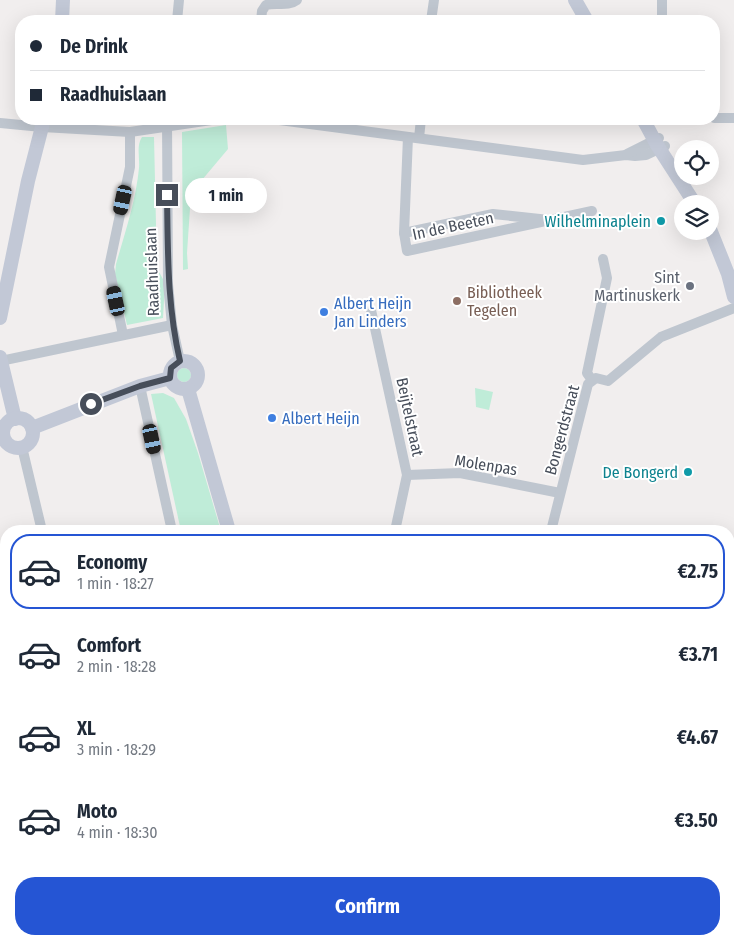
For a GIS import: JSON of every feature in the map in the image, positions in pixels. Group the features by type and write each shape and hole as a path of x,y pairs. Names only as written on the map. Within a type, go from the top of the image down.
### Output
{"street":[{"path":"62,15 63,0"},
{"path":"178,15 179,0"},
{"path":"262,15 266,5 274,3 287,4 297,0"},
{"path":"432,15 434,0"},
{"path":"575,0 584,15"},
{"path":"662,0 662,15"},
{"path":"720,118 734,118"},
{"path":"0,123 15,123"},
{"path":"0,318 28,181 42,125"},
{"path":"62,125 130,132 159,125"},
{"name":"Raadhuislaan","path":"167,125 168,284 172,325 180,361"},
{"path":"317,125 583,160 626,155 660,143"},
{"path":"404,233 413,138 418,125"},
{"path":"647,125 674,163"},
{"name":"Raadhuislaan","path":"123,335 109,267 130,167 130,132"},
{"path":"660,143 691,195"},
{"name":"In de Beeten","path":"549,220 493,214 404,233 408,251 592,211"},
{"path":"714,240 734,291"},
{"path":"592,380 587,373 607,278 603,259"},
{"name":"Bongerdstraat","path":"552,525 588,384 596,378 608,381 661,337 734,308"},
{"name":"Beijtelstraat","path":"371,310 407,475 396,525"},
{"name":"Raadhuislaan","path":"0,359 172,325"},
{"path":"0,359 15,419"},
{"path":"180,361 192,363 198,372 195,385 184,390 176,387 170,378 171,368 180,361"},
{"path":"32,428 140,386 170,378"},
{"path":"140,386 171,525"},
{"path":"188,389 227,525"},
{"path":"15,419 26,420 32,428 32,439 22,447 3,443 5,428 8,422 15,419"},
{"path":"22,447 41,525"},
{"name":"Molenpas","path":"407,475 460,473 560,493"}],"green space":[{"path":"226,125 228,149 191,193 187,253 188,269 183,270 182,132"},
{"path":"142,137 154,137 157,268 165,283 163,318 127,325 115,274 135,192 139,168 139,144"},
{"path":"184,368 189,370 191,375 189,380 184,382 179,380 177,375 179,370"},
{"path":"475,388 493,392 489,410 476,407"},
{"path":"163,393 174,398 186,419 219,525 180,525 151,394"}],"place":[{"name":"Wilhelminaplein","path":"661,221"},
{"name":"Sint Martinuskerk","path":"690,286"},
{"name":"Bibliotheek Tegelen","path":"457,301"},
{"name":"Albert Heijn Jan Linders","path":"324,312"},
{"name":"Albert Heijn","path":"272,418"},
{"name":"De Bongerd","path":"688,472"}],"route":[{"path":"91,404 140,386 170,378 171,368 180,361 172,325 168,284 167,195"}]}
